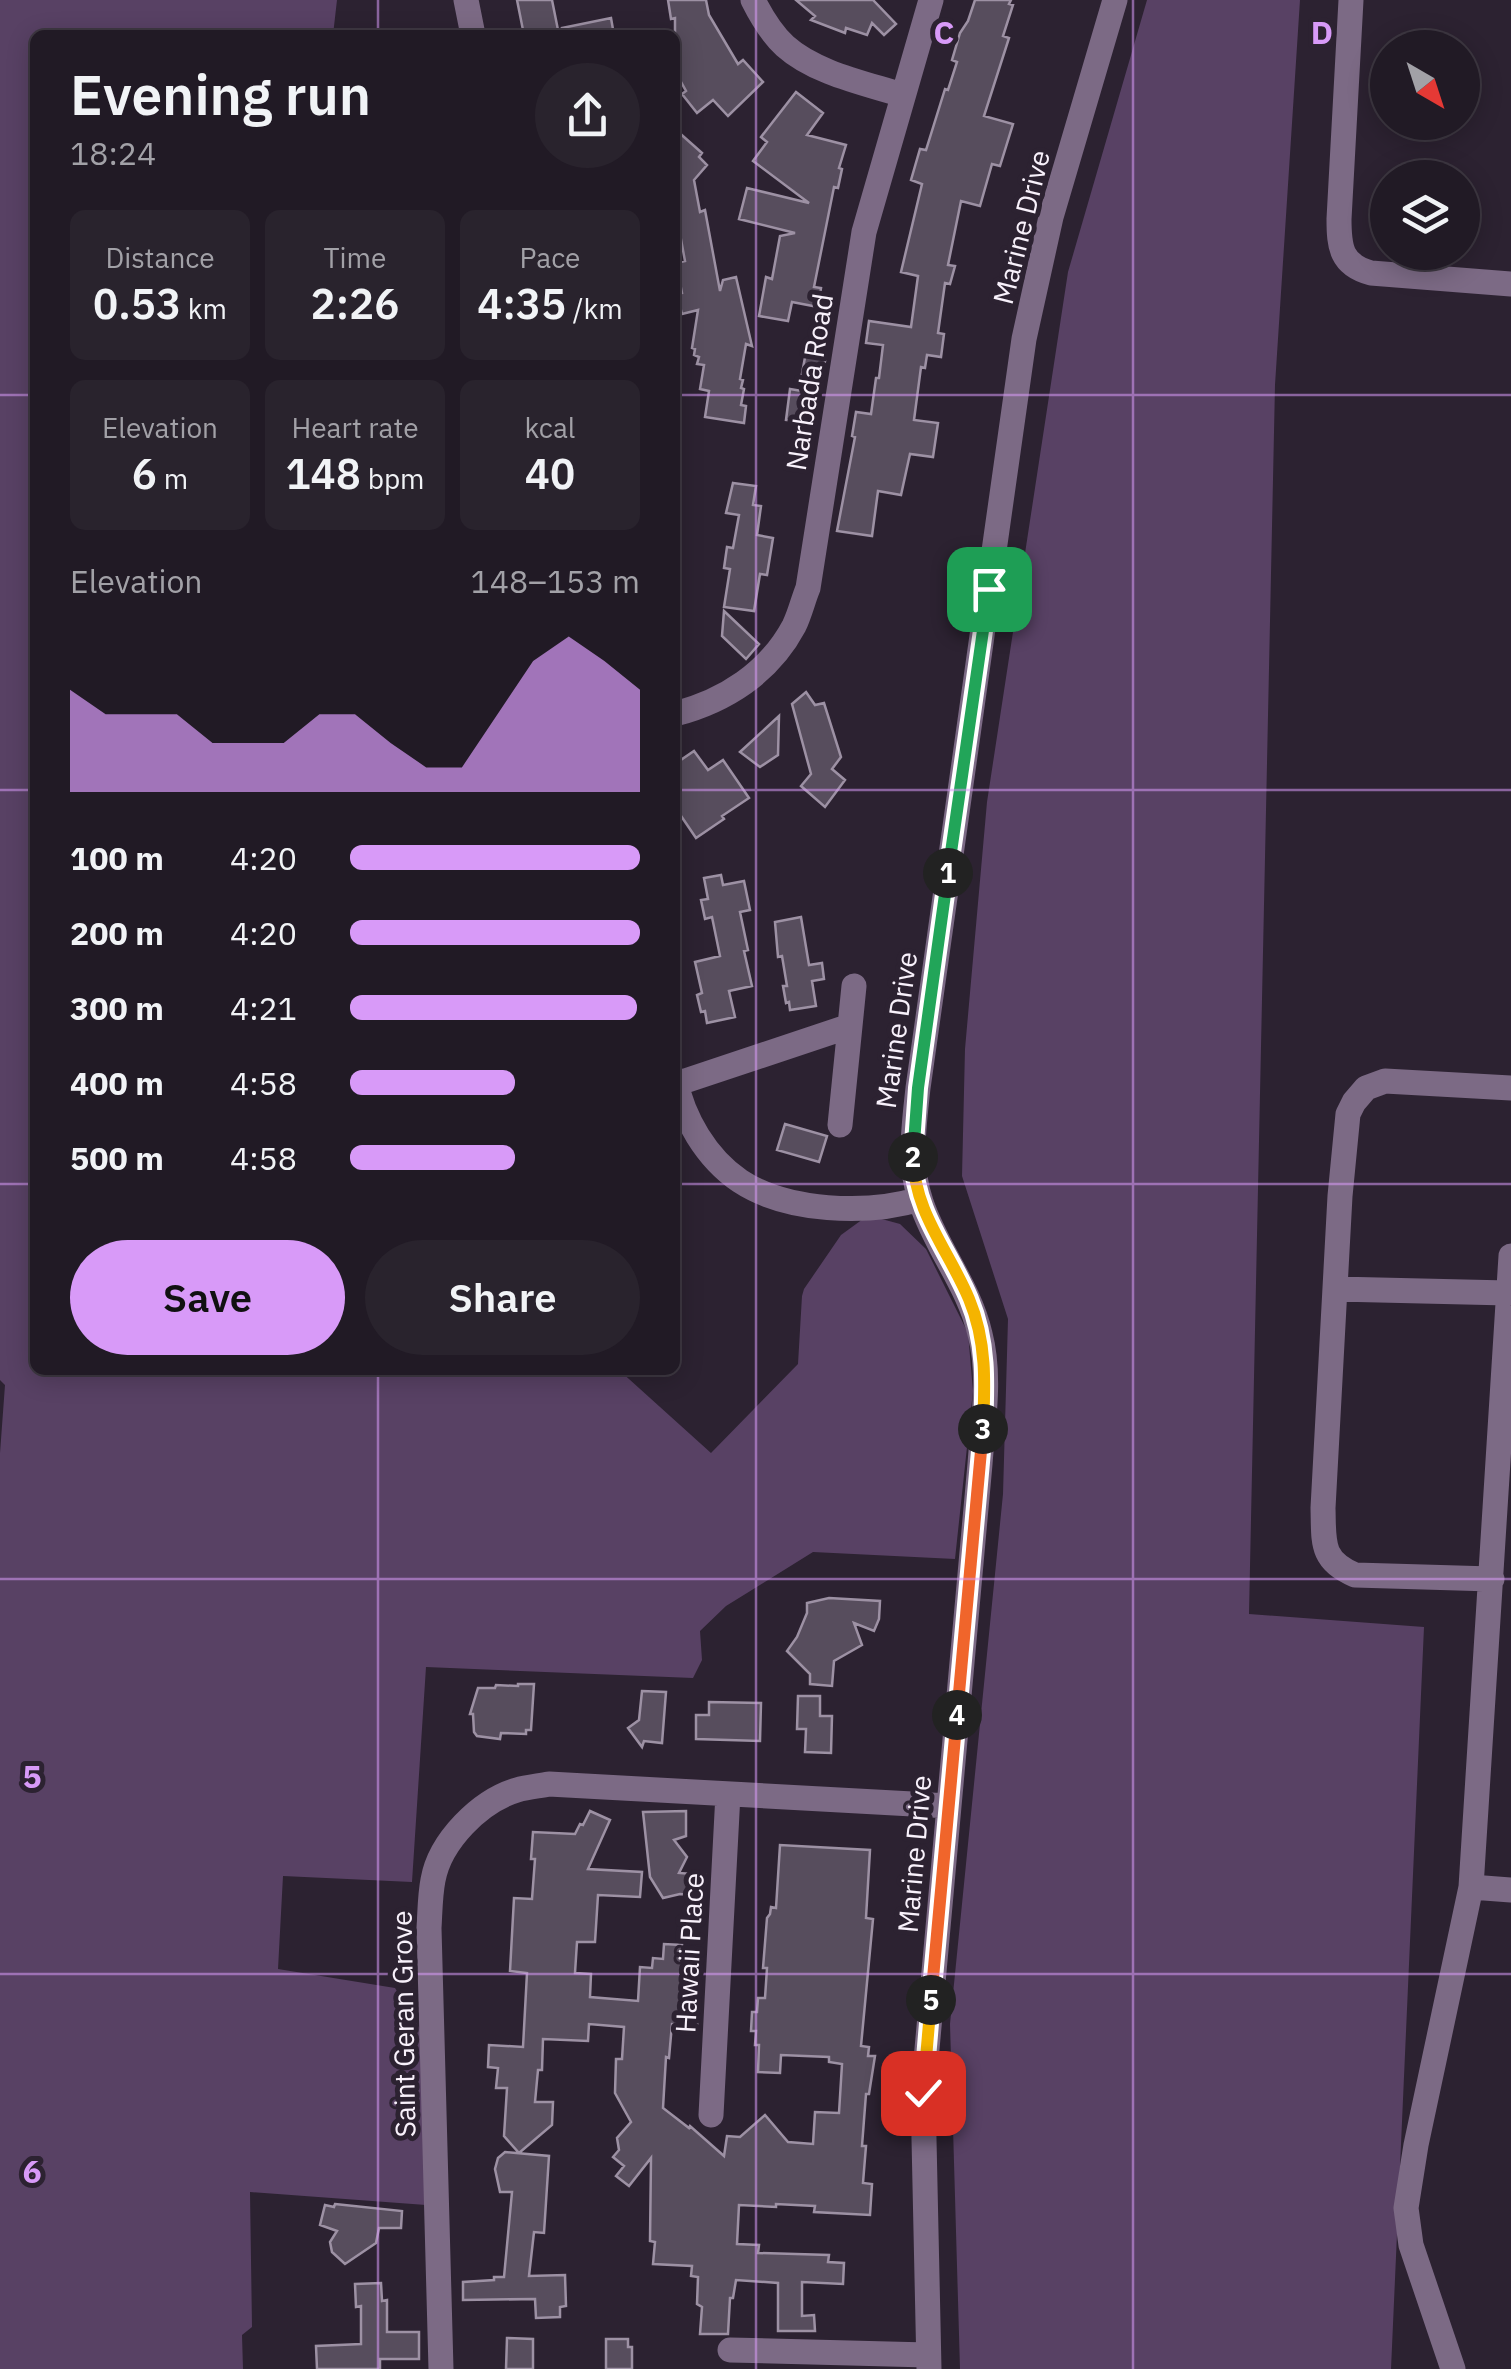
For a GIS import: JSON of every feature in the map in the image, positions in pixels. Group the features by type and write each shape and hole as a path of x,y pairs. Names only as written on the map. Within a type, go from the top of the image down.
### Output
{"street":[{"path":"466,0 472,30"},
{"path":"753,0 785,46 807,61 902,95"},
{"name":"Narbada Road","path":"680,713 741,686 770,661 794,626 808,588 864,232 931,0"},
{"name":"Marine Drive","path":"928,2362 923,2093 986,1376 981,1336 969,1298 920,1199 913,1168 913,1137 1024,339 1052,217 1115,0"},
{"path":"1351,0 1339,244 1344,255 1371,274 1511,284"},
{"path":"840,1126 854,986"},
{"path":"680,1080 850,1026"},
{"path":"1492,1579 1356,1575 1338,1568 1324,1545 1323,1508 1348,1114 1366,1088 1386,1080 1511,1088"},
{"path":"680,1098 693,1128 713,1156 738,1180 764,1193 826,1208 920,1199"},
{"path":"1453,2369 1411,2245 1406,2208 1416,2144 1472,1887 1511,1256"},
{"path":"1336,1289 1508,1294"},
{"name":"Saint Geran Grove","path":"441,2369 429,1928 433,1878 444,1850 460,1830 487,1804 516,1790 549,1784 949,1806"},
{"name":"Hawaii Place","path":"711,2115 728,1794"},
{"path":"1472,1887 1511,1890"},
{"path":"730,2350 928,2362"}],"shaded area":[{"path":"0,0 337,0 334,30 30,30 30,1375 625,1375 711,1453 798,1364 804,1289 841,1235 863,1219 878,1218 900,1224 926,1249 968,1333 973,1391 955,1559 813,1552 726,1606 700,1631 702,1660 693,1678 426,1667 412,1882 283,1876 278,1969 395,1988 421,2031 426,2205 250,2192 252,2327 242,2335 243,2369 0,2369 0,1453 5,1385 0,1380"},
{"path":"1147,0 1300,0 1275,385 1249,1614 1424,1627 1391,2369 960,2369 950,2024 1003,1494 1008,1319 962,1176 965,1049 987,802 1068,272"}],"building":[{"path":"517,0 552,0 558,30 523,30"},
{"path":"668,0 706,0 709,15 738,64 743,60 763,82 728,116 713,100 697,113 682,94 686,91 680,80 680,30 675,30 675,18 671,19"},
{"path":"796,0 873,0 896,24 884,35 872,23 867,35 846,28 845,33 811,20 815,16"},
{"path":"975,0 1011,0 1009,4 1013,5 1003,36 1009,38 984,116 1013,124 1000,166 992,164 980,206 961,201 948,265 955,266 950,284 945,283 938,333 944,334 941,357 927,355 925,368 921,367 914,420 938,423 933,457 910,454 901,495 878,491 872,536 837,531 856,412 871,414 879,378 883,345 866,343 869,321 911,327 918,276 901,272 922,184 911,180 920,149 926,150 945,89 948,90 957,62 952,60 960,33"},
{"path":"611,18 613,30 562,30"},
{"path":"796,92 823,113 807,135 846,145 814,287 821,288 818,307 792,302 788,321 759,316 766,277 772,279 780,236 795,233 739,219 747,188 809,203 753,161 767,142 761,137"},
{"path":"680,133 702,153 699,157 707,165 694,180 700,212 705,210 720,291 723,280 736,277 752,346 746,344 740,379 744,389 741,405 746,406 744,423 705,417 709,391 700,389 704,365 697,364 699,357 692,348 698,310 682,314 680,306 680,262 685,261 680,234"},
{"path":"806,352 826,356 821,382 801,379"},
{"path":"790,389 808,392 804,422 786,420"},
{"path":"733,483 756,486 753,505 761,506 757,535 773,538 767,575 760,574 754,611 724,607 730,569 724,568 727,547 733,548 739,515 726,513"},
{"path":"724,611 759,644 746,659 722,636"},
{"path":"806,692 815,705 824,703 841,757 832,769 845,780 825,807 801,786 811,774 792,704"},
{"path":"779,716 778,755 760,767 740,752"},
{"path":"694,751 708,770 723,760 749,798 696,838 680,814 680,761"},
{"path":"721,875 723,885 744,881 750,910 740,912 752,986 729,991 735,1017 707,1023 697,995 702,993 695,962 720,956 712,917 705,919 701,900 708,899 704,878"},
{"path":"801,917 809,965 822,963 824,979 812,981 816,1006 790,1010 775,922"},
{"path":"785,1124 827,1136 819,1162 777,1150"},
{"path":"829,1598 880,1601 879,1619 874,1631 854,1623 862,1645 834,1661 832,1686 810,1684 810,1674 787,1651 807,1613 807,1603"},
{"path":"534,1684 531,1730 526,1730 526,1734 501,1733 500,1739 477,1736 470,1714 478,1688"},
{"path":"642,1691 666,1692 662,1743 644,1741 642,1747 628,1728 639,1720"},
{"path":"798,1696 820,1696 820,1716 832,1716 831,1753 805,1752 806,1729 797,1729"},
{"path":"709,1702 761,1703 760,1741 696,1739 696,1715 709,1715"},
{"path":"590,1811 610,1820 588,1869 642,1872 640,1897 598,1895 595,1942 577,1942 575,1973 591,1974 590,1997 638,2001 640,1967 652,1968 653,1958 663,1959 664,1944 682,1945 681,1961 686,1966 684,2003 698,2005 697,2026 672,2024 663,2108 724,2156 727,2136 740,2137 765,2115 788,2142 813,2144 815,2112 839,2113 842,2064 829,2062 829,2057 781,2055 780,2073 758,2072 759,2045 755,2045 756,2031 751,2031 752,2012 757,2012 758,1998 765,1998 767,1918 771,1907 776,1908 780,1845 870,1850 866,1918 873,1919 861,2046 869,2047 868,2056 875,2056 866,2094 862,2146 866,2146 863,2183 872,2184 870,2215 814,2212 815,2206 739,2205 737,2244 759,2245 758,2253 829,2255 828,2262 844,2263 843,2284 802,2282 802,2316 814,2315 815,2331 778,2331 778,2283 736,2280 730,2298 728,2334 700,2334 702,2307 697,2304 698,2277 691,2276 692,2266 653,2264 651,2158 629,2186 616,2176 624,2166 613,2157 619,2150 617,2138 631,2122 615,2093 616,2059 622,2059 624,2027 589,2024 588,2041 543,2039 535,2102 553,2102 552,2125 519,2153 504,2136 507,2088 496,2088 498,2068 488,2067 489,2045 523,2047 527,1973 510,1971 514,1898 532,1899 533,1832 575,1834"},
{"path":"686,1811 686,1836 674,1840 687,1857 679,1873 705,1875 704,1896 680,1894 663,1898 650,1877 643,1812"},
{"path":"505,2152 549,2156 544,2233 534,2232 529,2276 565,2275 566,2306 560,2307 560,2317 536,2318 535,2299 463,2300 463,2282 504,2277 512,2192 500,2192 495,2169"},
{"path":"325,2205 402,2211 401,2228 379,2228 376,2243 345,2264 332,2252 330,2242 337,2231 320,2225"},
{"path":"381,2283 382,2301 387,2300 387,2332 419,2332 419,2359 380,2359 380,2369 317,2369 316,2346 361,2344 361,2306 356,2307 355,2284"},
{"path":"507,2338 533,2339 533,2369 506,2369"},
{"path":"606,2339 628,2339 632,2369 606,2369"}],"route":[{"path":"923,2093 986,1376 981,1336 969,1298 920,1199 913,1168 913,1137 989,589"}]}
